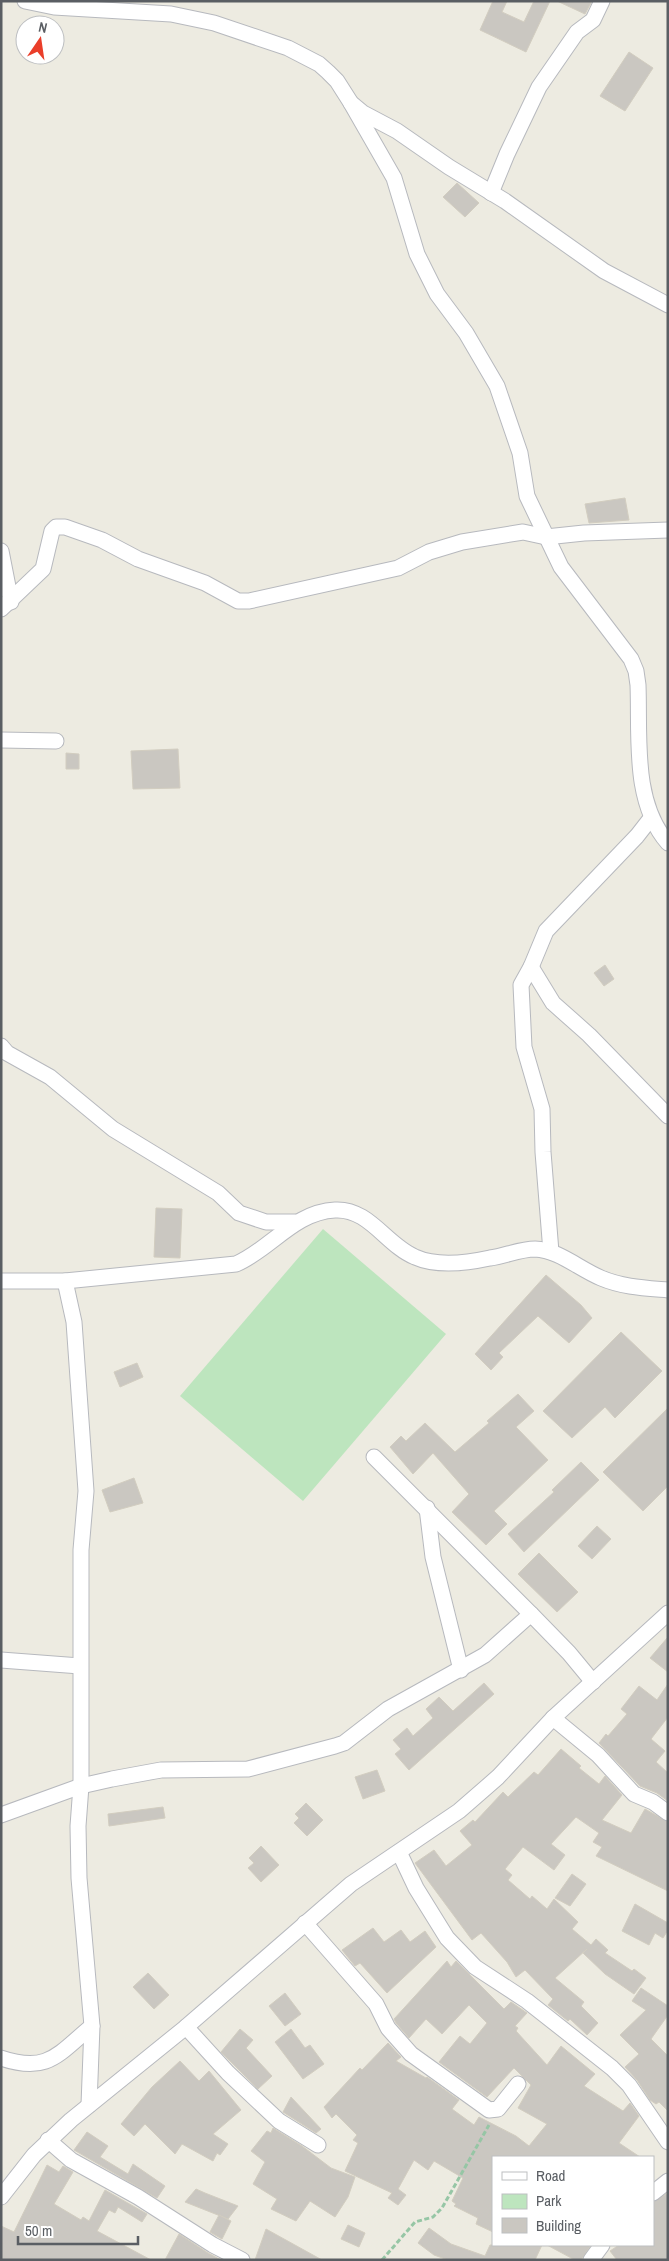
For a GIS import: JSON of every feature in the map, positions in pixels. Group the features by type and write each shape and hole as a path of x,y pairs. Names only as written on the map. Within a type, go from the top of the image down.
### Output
{"street":[{"path":"26,1 54,7 171,14 214,23 288,48 318,64 337,81 394,178 417,254 437,294 466,333 497,386 520,453 527,496 561,567 631,659 636,671 641,770 651,818 668,842"},
{"path":"491,193 507,154 539,87 577,32 593,20 602,1"},
{"path":"351,103 363,113 397,131 449,168 491,193 604,271 668,305"},
{"path":"6,606 43,569 52,532 56,527 65,527 102,540 138,560 205,583 243,601 398,568 430,552 462,542 523,532 546,537 584,533 668,530"},
{"path":"1,551 6,606"},
{"path":"1,740 56,741"},
{"path":"552,1252 543,1152 542,1109 524,1047 521,985 531,968 546,931 637,836 651,818"},
{"path":"531,968 553,1003 589,1035 668,1116"},
{"path":"1,1046 7,1053 50,1078 113,1129 218,1193 239,1213 266,1222 295,1222"},
{"path":"1,1280 65,1281 236,1264 252,1257 295,1222 316,1214 336,1210 356,1214 414,1257 432,1262 491,1258 517,1251 535,1250 552,1252 581,1270 603,1279 624,1285 668,1290"},
{"path":"65,1281 74,1322 86,1491 81,1550 81,1786 78,1826 79,1878 92,2026 89,2105"},
{"path":"374,1457 427,1508 569,1653 593,1682"},
{"path":"427,1508 433,1557 461,1670"},
{"path":"1,2197 48,2140 186,2027 350,1884 459,1810 498,1777 553,1718 668,1612"},
{"path":"1,1815 81,1786 161,1770 248,1769 344,1743 388,1709 461,1670 484,1655 531,1614"},
{"path":"1,1660 80,1666"},
{"path":"553,1718 598,1755 634,1794 654,1802 668,1813"},
{"path":"399,1852 416,1888 447,1938 475,1967 527,2001 612,2068 629,2085 668,2142"},
{"path":"305,1923 376,2004 388,2028 411,2054 489,2110 498,2109 518,2084"},
{"path":"1,2058 18,2064 36,2065 52,2059 92,2026"},
{"path":"186,2027 228,2072 279,2121 318,2145"},
{"path":"48,2140 71,2160 138,2197 212,2245 242,2260"},
{"path":"654,2192 668,2181"},
{"path":"591,2260 601,2246"}],"path":[{"path":"382,2260 415,2222 433,2217 442,2208 498,2109"}],"green space":[{"path":"323,1229 446,1334 303,1501 180,1396"}],"building":[{"path":"493,1 507,1 502,12 524,22 534,1 550,1 526,52 480,30"},
{"path":"557,1 592,1 585,14"},
{"path":"629,52 653,68 625,111 600,96"},
{"path":"457,183 479,203 465,217 443,197"},
{"path":"625,498 629,520 589,523 585,504"},
{"path":"178,749 180,788 133,789 131,751"},
{"path":"66,753 79,754 79,769 66,769"},
{"path":"605,965 614,979 604,986 594,973"},
{"path":"156,1208 182,1209 180,1258 154,1257"},
{"path":"546,1275 581,1305 592,1318 569,1343 538,1316 499,1353 503,1357 491,1370 475,1354"},
{"path":"621,1332 662,1371 615,1418 605,1407 572,1438 543,1411"},
{"path":"137,1363 143,1377 120,1387 114,1372"},
{"path":"518,1394 534,1411 516,1427 548,1460 494,1511 507,1524 486,1545 452,1512 469,1494 433,1453 413,1474 390,1447 401,1436 406,1441 425,1423 455,1452 489,1423 487,1421"},
{"path":"668,1408 668,1486 643,1511 603,1472"},
{"path":"581,1462 599,1480 524,1552 508,1534 554,1492 552,1490"},
{"path":"134,1478 143,1503 110,1512 102,1490"},
{"path":"597,1526 611,1539 592,1559 578,1546"},
{"path":"539,1553 578,1592 557,1612 518,1574"},
{"path":"668,1637 668,1672 650,1658"},
{"path":"484,1683 494,1694 409,1770 395,1754 401,1749 393,1740 407,1728 413,1736 433,1718 426,1709 439,1697 453,1711"},
{"path":"668,1684 668,1717 651,1739 665,1751 656,1762 668,1773 668,1801 657,1793 640,1786 599,1743 606,1734 608,1736 627,1714 621,1709 639,1686 657,1700"},
{"path":"561,1749 581,1766 579,1768 599,1784 605,1776 622,1795 602,1820 631,1833 645,1809 668,1822 668,1891 596,1856 602,1847 593,1842 599,1833 576,1817 551,1844 565,1855 554,1870 523,1847 505,1869 512,1875 508,1880 530,1899 532,1896 547,1909 554,1899 578,1922 572,1929 591,1945 596,1939 608,1950 605,1953 646,1978 634,1994 605,1974 583,1953 587,1949 555,1978 584,2002 581,2006 598,2023 587,2035 570,2019 568,2021 548,2005 553,1999 525,1970 516,1977 507,1962 481,1933 472,1940 415,1863 434,1850 446,1866 472,1845 460,1831 473,1820 475,1822 503,1792 508,1797 534,1772 538,1775"},
{"path":"377,1770 385,1791 363,1799 355,1777"},
{"path":"306,1803 323,1820 307,1836 294,1823 299,1818 295,1814"},
{"path":"163,1807 165,1818 109,1826 108,1814"},
{"path":"261,1846 279,1865 261,1882 248,1868 254,1863 249,1858"},
{"path":"572,1874 586,1884 570,1906 555,1898"},
{"path":"635,1904 668,1923 668,1930 663,1938 655,1933 649,1945 622,1931"},
{"path":"373,1928 384,1942 401,1930 410,1942 425,1931 436,1947 387,1993 360,1963 355,1966 342,1950"},
{"path":"447,1961 451,1967 456,1961 504,2009 511,2002 527,2013 515,2026 518,2028 516,2031 547,2065 561,2046 595,2074 584,2086 623,2111 630,2103 639,2116 619,2143 638,2156 492,2156 492,2232 476,2224 478,2218 454,2206 456,2204 452,2201 463,2178 434,2161 428,2170 414,2160 398,2189 406,2195 398,2205 388,2198 392,2193 345,2171 358,2143 353,2140 357,2135 336,2114 332,2118 324,2107 360,2068 362,2070 388,2043 401,2057 396,2061 427,2077 459,2100 452,2109 474,2125 479,2117 516,2136 529,2146 547,2124 518,2108 531,2085 514,2068 487,2097 439,2062 460,2036 470,2044 487,2023 469,2005 442,2034 426,2019 409,2038 394,2019"},
{"path":"148,1973 169,1995 154,2009 133,1987"},
{"path":"641,1988 668,2006 668,2015 651,2039 668,2056 668,2111 659,2102 656,2104 650,2100 637,2080 625,2067 639,2054 620,2035 646,2010 632,2001"},
{"path":"285,1993 301,2014 285,2026 269,2006"},
{"path":"240,2029 253,2040 246,2048 272,2076 258,2089 221,2052"},
{"path":"291,2029 305,2048 310,2045 324,2064 303,2079 275,2042"},
{"path":"180,2061 199,2081 209,2071 241,2110 213,2134 228,2144 220,2155 217,2153 213,2161 182,2144 175,2154 145,2124 134,2136 121,2124 152,2087"},
{"path":"291,2097 321,2129 316,2133 283,2112"},
{"path":"273,2128 302,2146 331,2168 355,2177 348,2197 335,2217 310,2201 296,2221 271,2209 277,2199 253,2184 265,2162 251,2151 267,2131 271,2133"},
{"path":"87,2132 108,2146 100,2157 128,2174 133,2164 165,2186 157,2198 74,2150"},
{"path":"47,2165 59,2172 63,2166 73,2172 54,2204 81,2220 83,2217 89,2221 105,2190 147,2214 142,2222 118,2207 115,2213 109,2210 97,2231 151,2260 1,2260 1,2226 14,2232"},
{"path":"196,2189 238,2206 228,2219 185,2202"},
{"path":"668,2193 668,2260 617,2260 610,2251 618,2246 654,2246 654,2201"},
{"path":"219,2215 231,2221 222,2239 210,2232"},
{"path":"348,2225 365,2233 359,2247 341,2239"},
{"path":"429,2228 451,2244 485,2256 490,2245 542,2246 535,2260 448,2260 434,2255 418,2243"},
{"path":"266,2229 322,2260 255,2260"},
{"path":"179,2234 208,2253 221,2260 165,2260"},
{"path":"549,2246 590,2246 581,2260 575,2260"}]}
